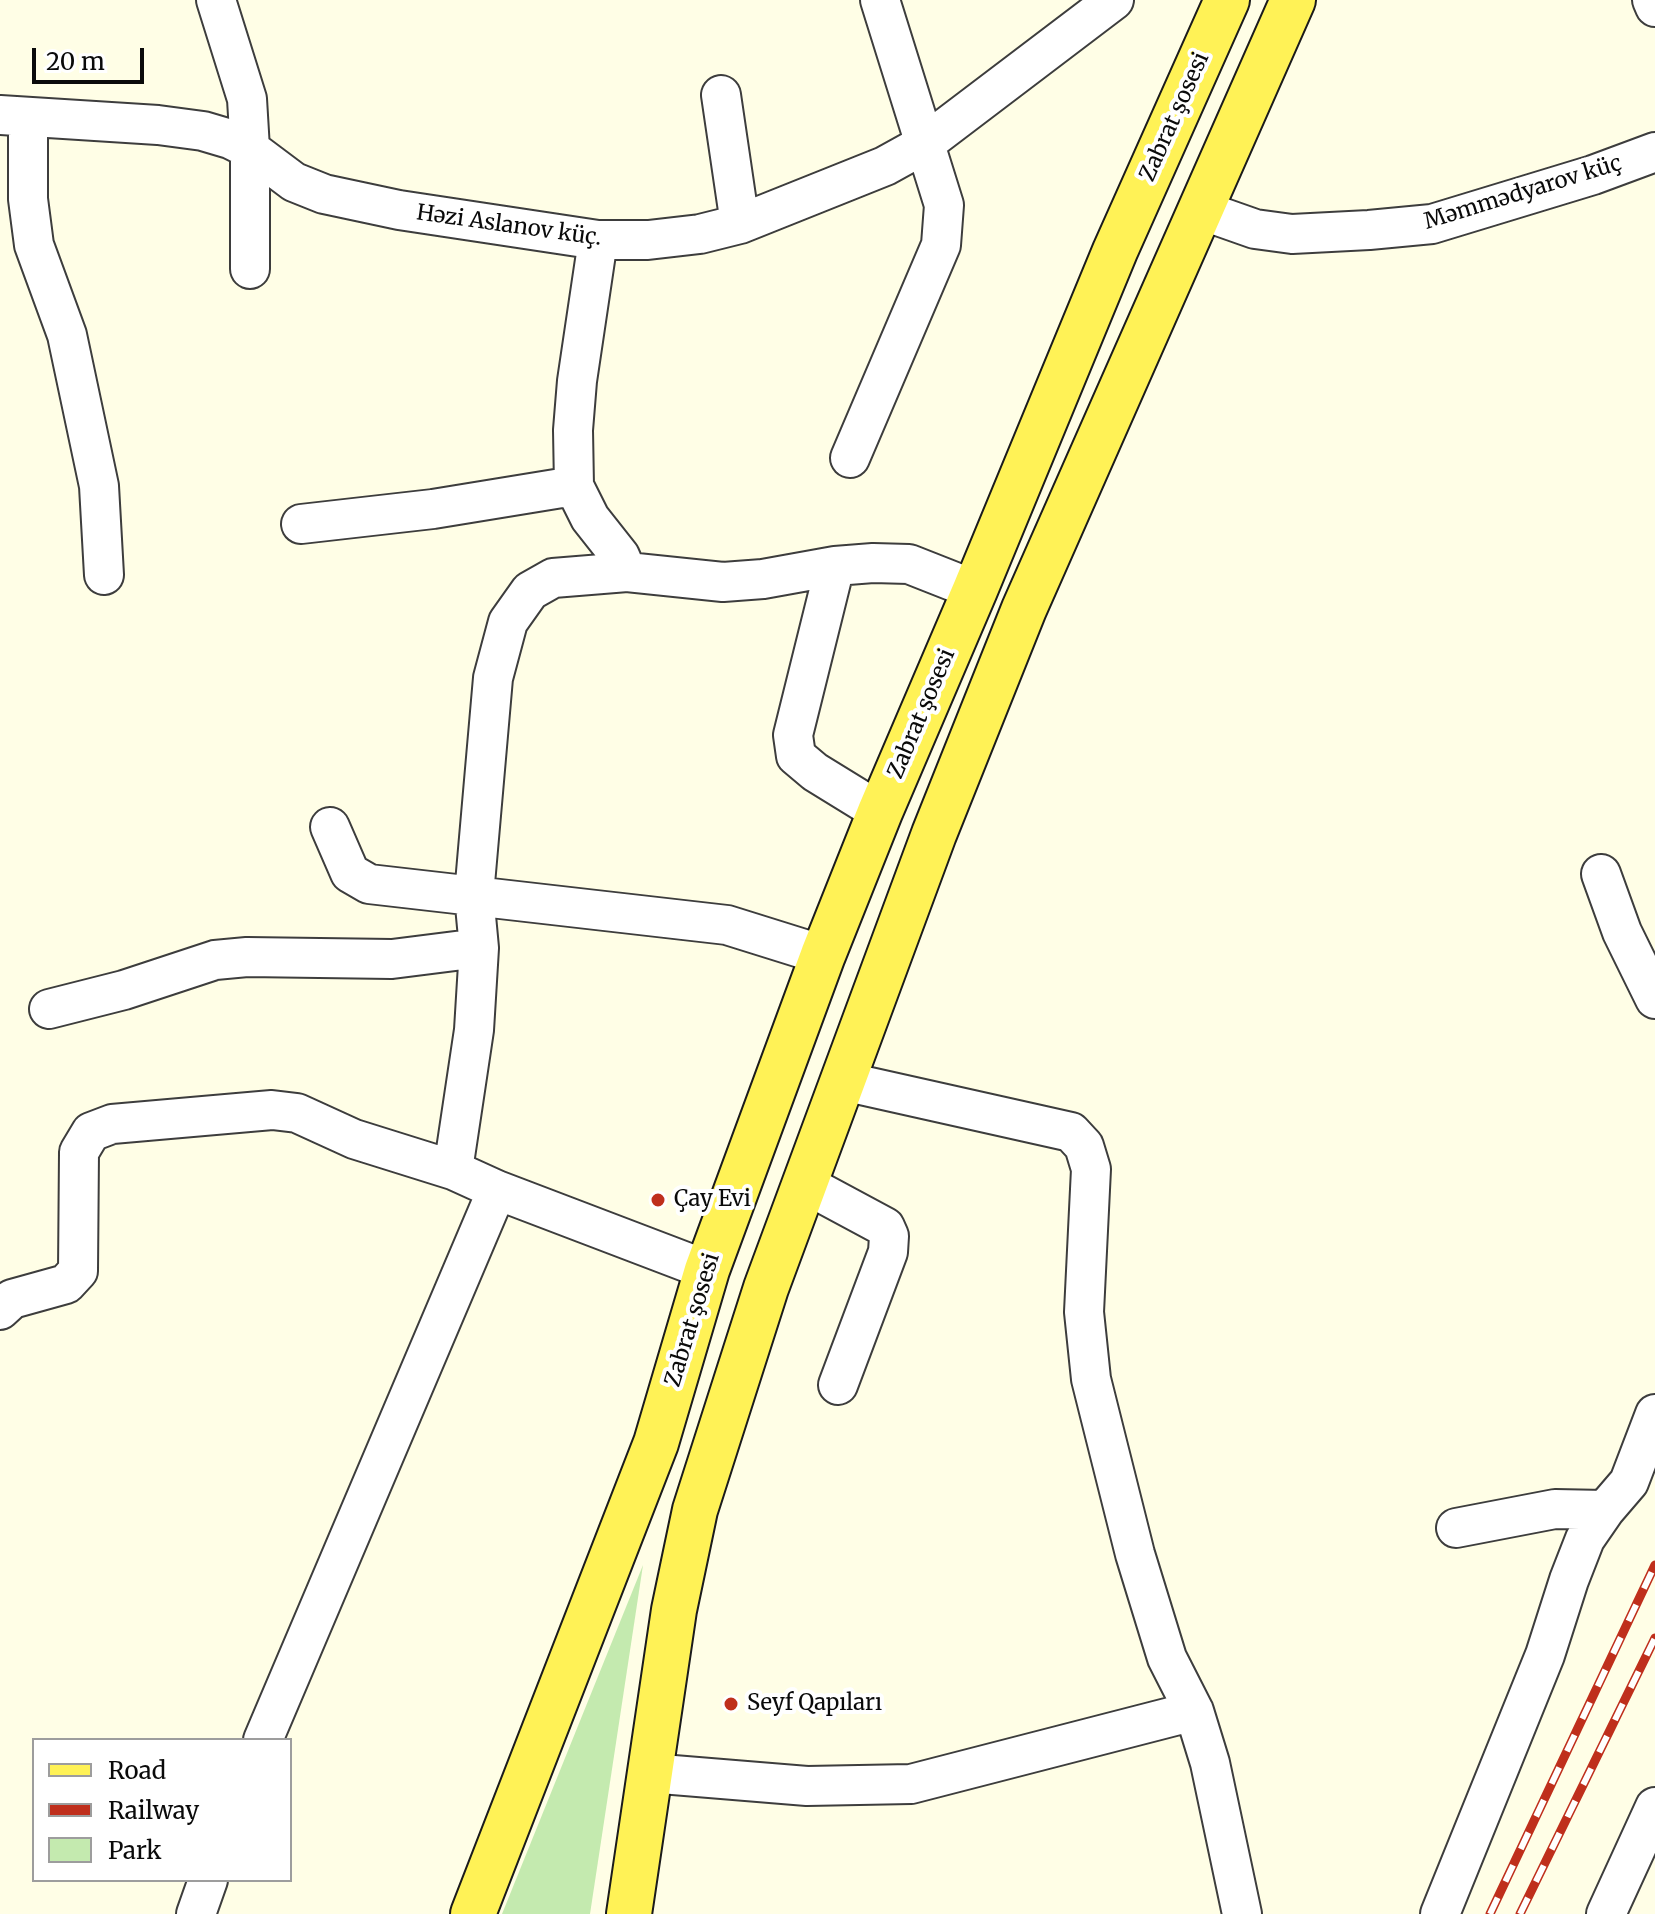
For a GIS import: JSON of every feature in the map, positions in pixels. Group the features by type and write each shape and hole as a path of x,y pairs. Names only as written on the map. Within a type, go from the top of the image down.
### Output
{"main road":[{"name":"Zabrat şosesi","path":"473,1914 656,1443 707,1270 823,955 1115,251 1227,0"},
{"path":"629,1914 674,1610 695,1510 766,1288 934,834 1024,609 1288,11 1240,0"}],"street":[{"path":"216,0 247,99 250,269"},
{"path":"850,458 941,245 944,205 880,0"},
{"name":"Həzi Aslanov küç.","path":"14,117 158,125 203,131 250,149 294,182 324,194 399,210 598,240 648,240 700,234 740,224 873,171 923,145 1114,0"},
{"path":"1652,0 1655,7"},
{"path":"721,95 740,224"},
{"path":"14,117 34,245 67,335 99,486 104,575"},
{"name":"Məmmədyarov küç","path":"1201,210 1255,229 1292,234 1432,224 1593,175 1655,152"},
{"path":"598,240 577,381 573,430 574,486 590,518 620,556 627,572"},
{"path":"301,524 433,509 574,486"},
{"path":"453,1170 474,1030 479,948 474,895 493,678 508,622 530,591 553,578 627,572 723,582 873,563 909,564 975,590"},
{"path":"835,566 793,735 796,756 815,772 880,812"},
{"path":"330,827 350,873 369,884 727,925 823,955"},
{"path":"1601,874 1622,932 1655,999"},
{"path":"49,1009 124,990 215,960 247,957 392,959 479,948"},
{"path":"843,1081 1071,1132 1084,1146 1091,1169 1084,1312 1091,1379 1135,1554 1167,1658 1194,1711 1210,1763 1242,1914"},
{"path":"0,1310 12,1299 66,1284 78,1271 79,1152 91,1132 112,1124 272,1110 297,1113 354,1139 453,1170 497,1190 707,1270"},
{"path":"805,1184 885,1227 889,1236 888,1252 838,1385"},
{"path":"264,1738 497,1190"},
{"path":"1440,1914 1545,1655 1585,1539 1629,1482 1655,1414"},
{"path":"1456,1528 1555,1509 1605,1510"},
{"path":"649,1773 807,1786 911,1784 1194,1711"},
{"path":"1606,1914 1655,1807"},
{"path":"196,1914 207,1882"}],"green space":[{"path":"643,1565 590,1914 502,1914"}],"railway":[{"path":"1490,1914 1655,1565"},
{"path":"1520,1914 1655,1638"}],"place":[{"name":"Çay Evi","path":"658,1200"},
{"name":"Seyf Qapıları","path":"731,1704"}]}
